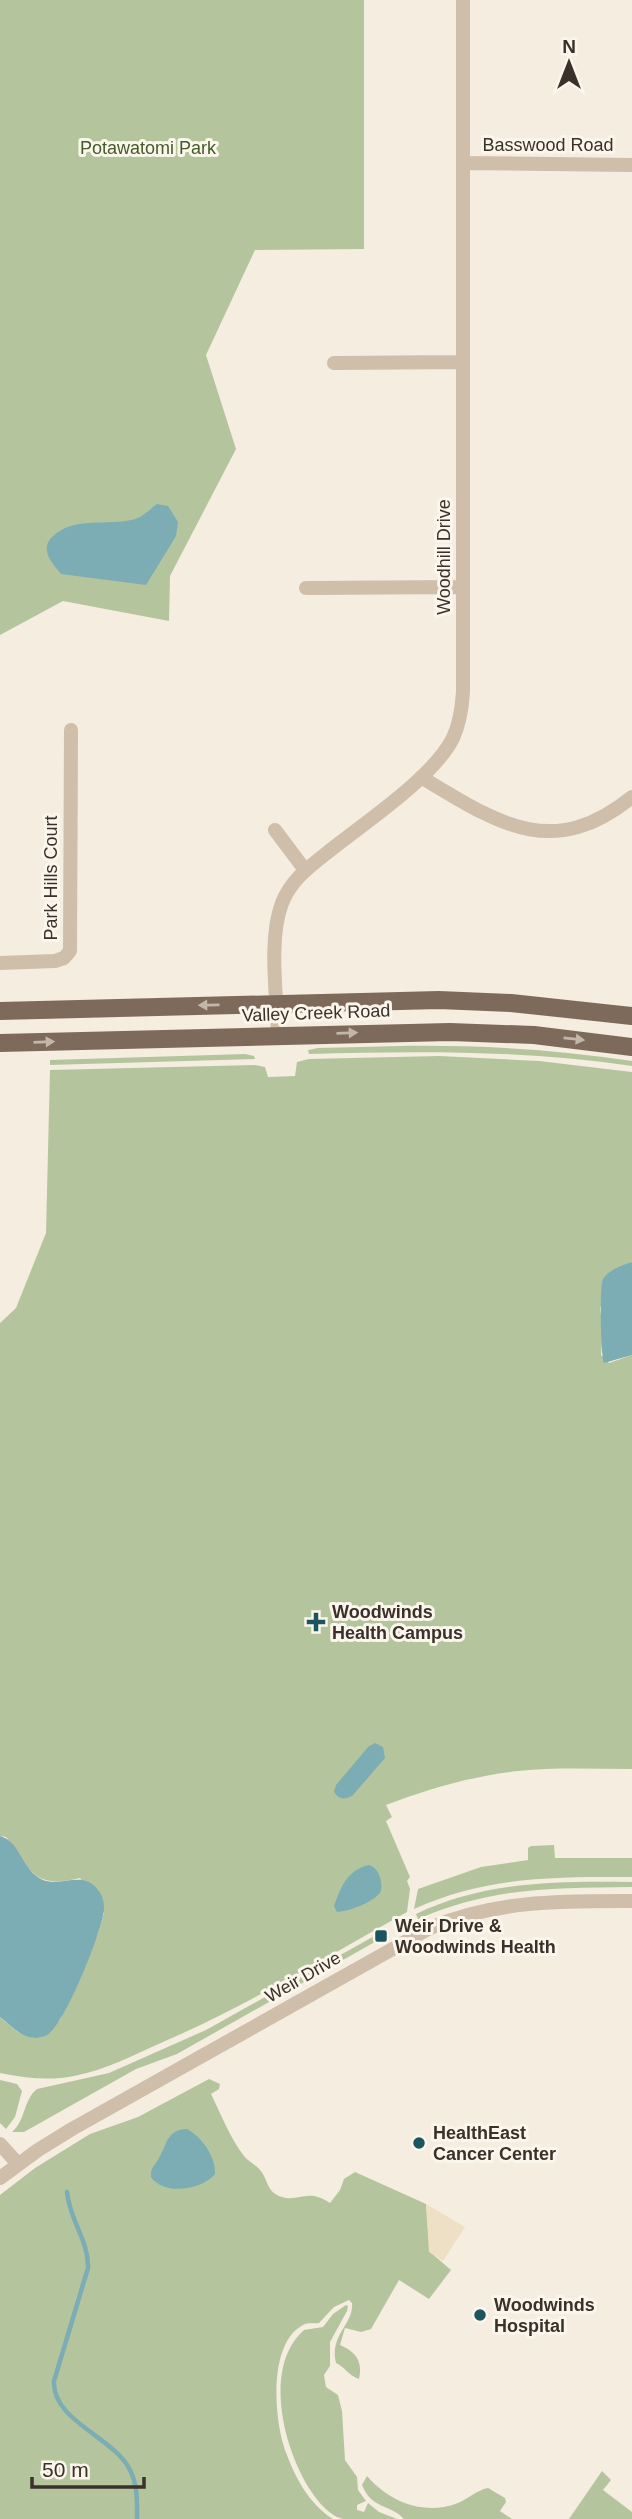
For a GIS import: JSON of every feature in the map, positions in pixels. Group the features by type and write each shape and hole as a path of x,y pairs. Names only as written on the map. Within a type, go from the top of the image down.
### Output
{"main road":[{"name":"Valley Creek Road","path":"0,1010 439,1000 570,1008 632,1016"},
{"name":"Valley Creek Road","path":"0,1043 467,1032 568,1038 632,1047"}],"street":[{"name":"Woodhill Drive","path":"278,1035 276,936 278,917 286,893 305,870 440,759 461,718 463,0"},
{"name":"Basswood Road","path":"463,163 632,164"},
{"path":"334,363 462,362"},
{"path":"306,588 463,587"},
{"name":"Park Hills Court","path":"0,963 55,961 64,958 69,951 71,730"},
{"path":"421,777 485,816 533,831 555,831 596,821 632,797"},
{"path":"275,830 305,870"},
{"name":"Weir Drive","path":"0,2178 72,2129 430,1928 473,1913 517,1904 632,1901"},
{"path":"0,2144 18,2164"}],"green space":[{"name":"Potawatomi Park","path":"0,0 364,0 364,249 255,250 206,355 236,449 170,576 169,621 63,601 0,635"},
{"path":"400,1046 545,1051 632,1061 632,1066 511,1054 309,1054 308,1050"},
{"path":"245,1054 254,1056 255,1059 50,1065 50,1060"},
{"name":"Woodwinds Health Campus","path":"439,1056 539,1061 632,1072 632,1262 610,1272 600,1309 603,1328 601,1355 609,1363 632,1355 632,1769 546,1769 501,1773 450,1784 386,1805 392,1817 386,1821 410,1877 407,1881 410,1889 407,1912 195,2028 108,2066 74,2076 55,2078 0,2073 0,2017 18,2032 34,2038 60,2020 104,1913 80,1878 64,1881 42,1879 28,1868 6,1837 0,1836 0,1323 16,1308 46,1233 50,1070 255,1065 265,1067 268,1077 295,1076 297,1062 309,1059"},
{"path":"554,1845 555,1858 632,1858 632,1877 548,1878 494,1884 441,1898 414,1909 418,1889 481,1867 528,1860 528,1848 531,1846"},
{"path":"632,1882 632,1887 523,1891 445,1908 418,1919 416,1914 468,1895 522,1885"},
{"path":"378,1934 380,1939 177,2054 136,2069 24,2132 12,2132 37,2089 109,2073 206,2030"},
{"path":"209,2079 220,2084 219,2089 211,2094 234,2142 244,2156 260,2170 275,2194 286,2198 315,2196 330,2203 344,2179 355,2172 426,2204 430,2252 451,2270 429,2299 399,2280 371,2329 361,2332 345,2328 340,2345 357,2358 360,2367 359,2379 336,2363 336,2345 352,2310 349,2300 334,2307 319,2323 303,2325 292,2334 284,2348 279,2364 277,2402 285,2450 303,2489 324,2513 333,2519 0,2519 0,2195 35,2168 90,2134 138,2117"},
{"path":"0,2080 17,2084 22,2091 15,2117 6,2129 0,2123"},
{"path":"346,2305 347,2311 330,2342 330,2366 324,2375 326,2387 338,2395 342,2411 345,2460 357,2477 358,2490 366,2501 357,2505 357,2510 364,2512 368,2503 379,2512 397,2519 343,2519 329,2512 301,2474 286,2432 281,2387 284,2365 291,2346 304,2330 323,2327 333,2314"},
{"path":"602,2471 611,2480 603,2490 632,2512 632,2519 569,2519"},
{"path":"367,2476 386,2493 421,2507 446,2507 488,2488 505,2498 506,2502 500,2511 512,2519 404,2519 371,2499 362,2485"}],"shaded area":[{"path":"426,2204 465,2227 443,2261 429,2252"}],"water":[{"path":"157,504 168,506 178,522 176,536 146,585 61,574 49,557 48,542 61,530 81,524 135,519"},
{"path":"632,1262 632,1355 604,1363 601,1322 603,1279 612,1270"},
{"path":"375,1743 383,1747 385,1758 353,1795 338,1797 334,1792 336,1785 369,1746"},
{"path":"0,1836 15,1847 35,1875 51,1882 84,1880 98,1890 103,1902 102,1921 82,1977 55,2028 38,2038 21,2033 0,2017"},
{"path":"369,1865 376,1869 380,1876 380,1893 360,1906 337,1912 334,1906 346,1880 361,1867"},
{"path":"187,2129 207,2148 215,2174 209,2180 192,2187 165,2187 151,2177 152,2168 172,2134"}],"waterway":[{"path":"67,2192 85,2249 88,2268 54,2381 56,2395 73,2418 122,2458 130,2470 136,2488 137,2519"}],"place":[{"name":"Woodwinds Health Campus","path":"316,1622"},
{"name":"Weir Drive & Woodwinds Health","path":"381,1936"},
{"name":"HealthEast Cancer Center","path":"419,2143"},
{"name":"Woodwinds Hospital","path":"480,2315"}]}
